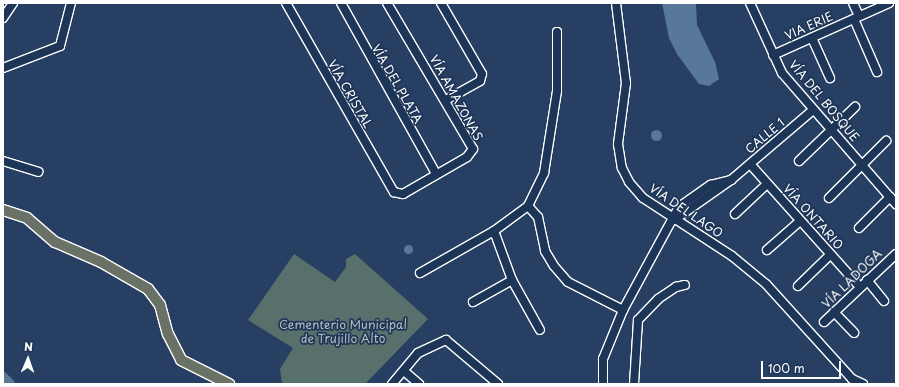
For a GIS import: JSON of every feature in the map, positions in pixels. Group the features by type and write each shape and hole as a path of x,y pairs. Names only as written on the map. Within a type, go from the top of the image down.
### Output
{"main road":[{"path":"3,210 27,218 55,242 101,262 148,289 160,305 168,334 181,360 229,384"}],"street":[{"path":"3,18 13,3"},
{"path":"3,68 60,46 71,3"},
{"name":"VÍA CRISTAL","path":"286,3 394,192 398,193"},
{"name":"VÍA DEL PLATA","path":"341,3 436,174"},
{"name":"VÍA AMAZONAS","path":"387,3 446,100 473,149 467,157 403,194 398,193"},
{"path":"441,3 482,74 480,81 446,100"},
{"name":"VÍA DEL LAGO","path":"616,3 626,67 618,144 622,168 643,198 674,220 732,256 766,284 852,379 863,384"},
{"name":"VÍA DEL BOSQUE","path":"750,3 782,73 893,200"},
{"path":"853,3 877,72"},
{"name":"VIA ERIE","path":"773,55 890,3"},
{"path":"420,273 494,231 528,206 544,173 557,90 556,32"},
{"path":"812,38 830,78"},
{"path":"799,161 832,132 855,107"},
{"name":"CALLE 1","path":"674,220 731,180 813,110"},
{"path":"830,198 886,141"},
{"path":"3,161 38,172"},
{"name":"VÍA ONTARIO","path":"750,164 859,286"},
{"name":"CALLE 1","path":"674,220 686,200 711,184 731,180"},
{"path":"734,214 767,184"},
{"path":"859,228 893,200"},
{"path":"528,206 538,217 545,251 554,266 568,282 623,310"},
{"path":"602,384 603,359 623,310 674,220"},
{"path":"767,250 800,221"},
{"path":"494,231 512,280 540,330"},
{"name":"VÍA LADOGA","path":"824,322 859,286 896,254"},
{"path":"798,286 830,255"},
{"path":"473,302 512,280"},
{"path":"867,280 884,302"},
{"path":"634,384 638,320 658,299 676,287 686,285"},
{"path":"834,312 854,333"},
{"path":"392,384 418,353 446,340 498,384"},
{"path":"404,371 419,384"}],"green space":[{"name":"Cementerio Municipal de Trujillo Alto","path":"294,254 335,282 346,267 346,259 355,254 428,319 365,384 282,384 280,369 293,348 248,320"}],"water":[{"path":"662,3 696,3 697,25 715,62 719,79 709,86 699,84 677,54 669,38"},
{"path":"656,129 660,131 662,135 660,139 656,141 652,139 650,135 652,131"},
{"path":"408,244 413,249 408,254 403,249"}],"waterway":[{"path":"3,377 10,384"}]}
